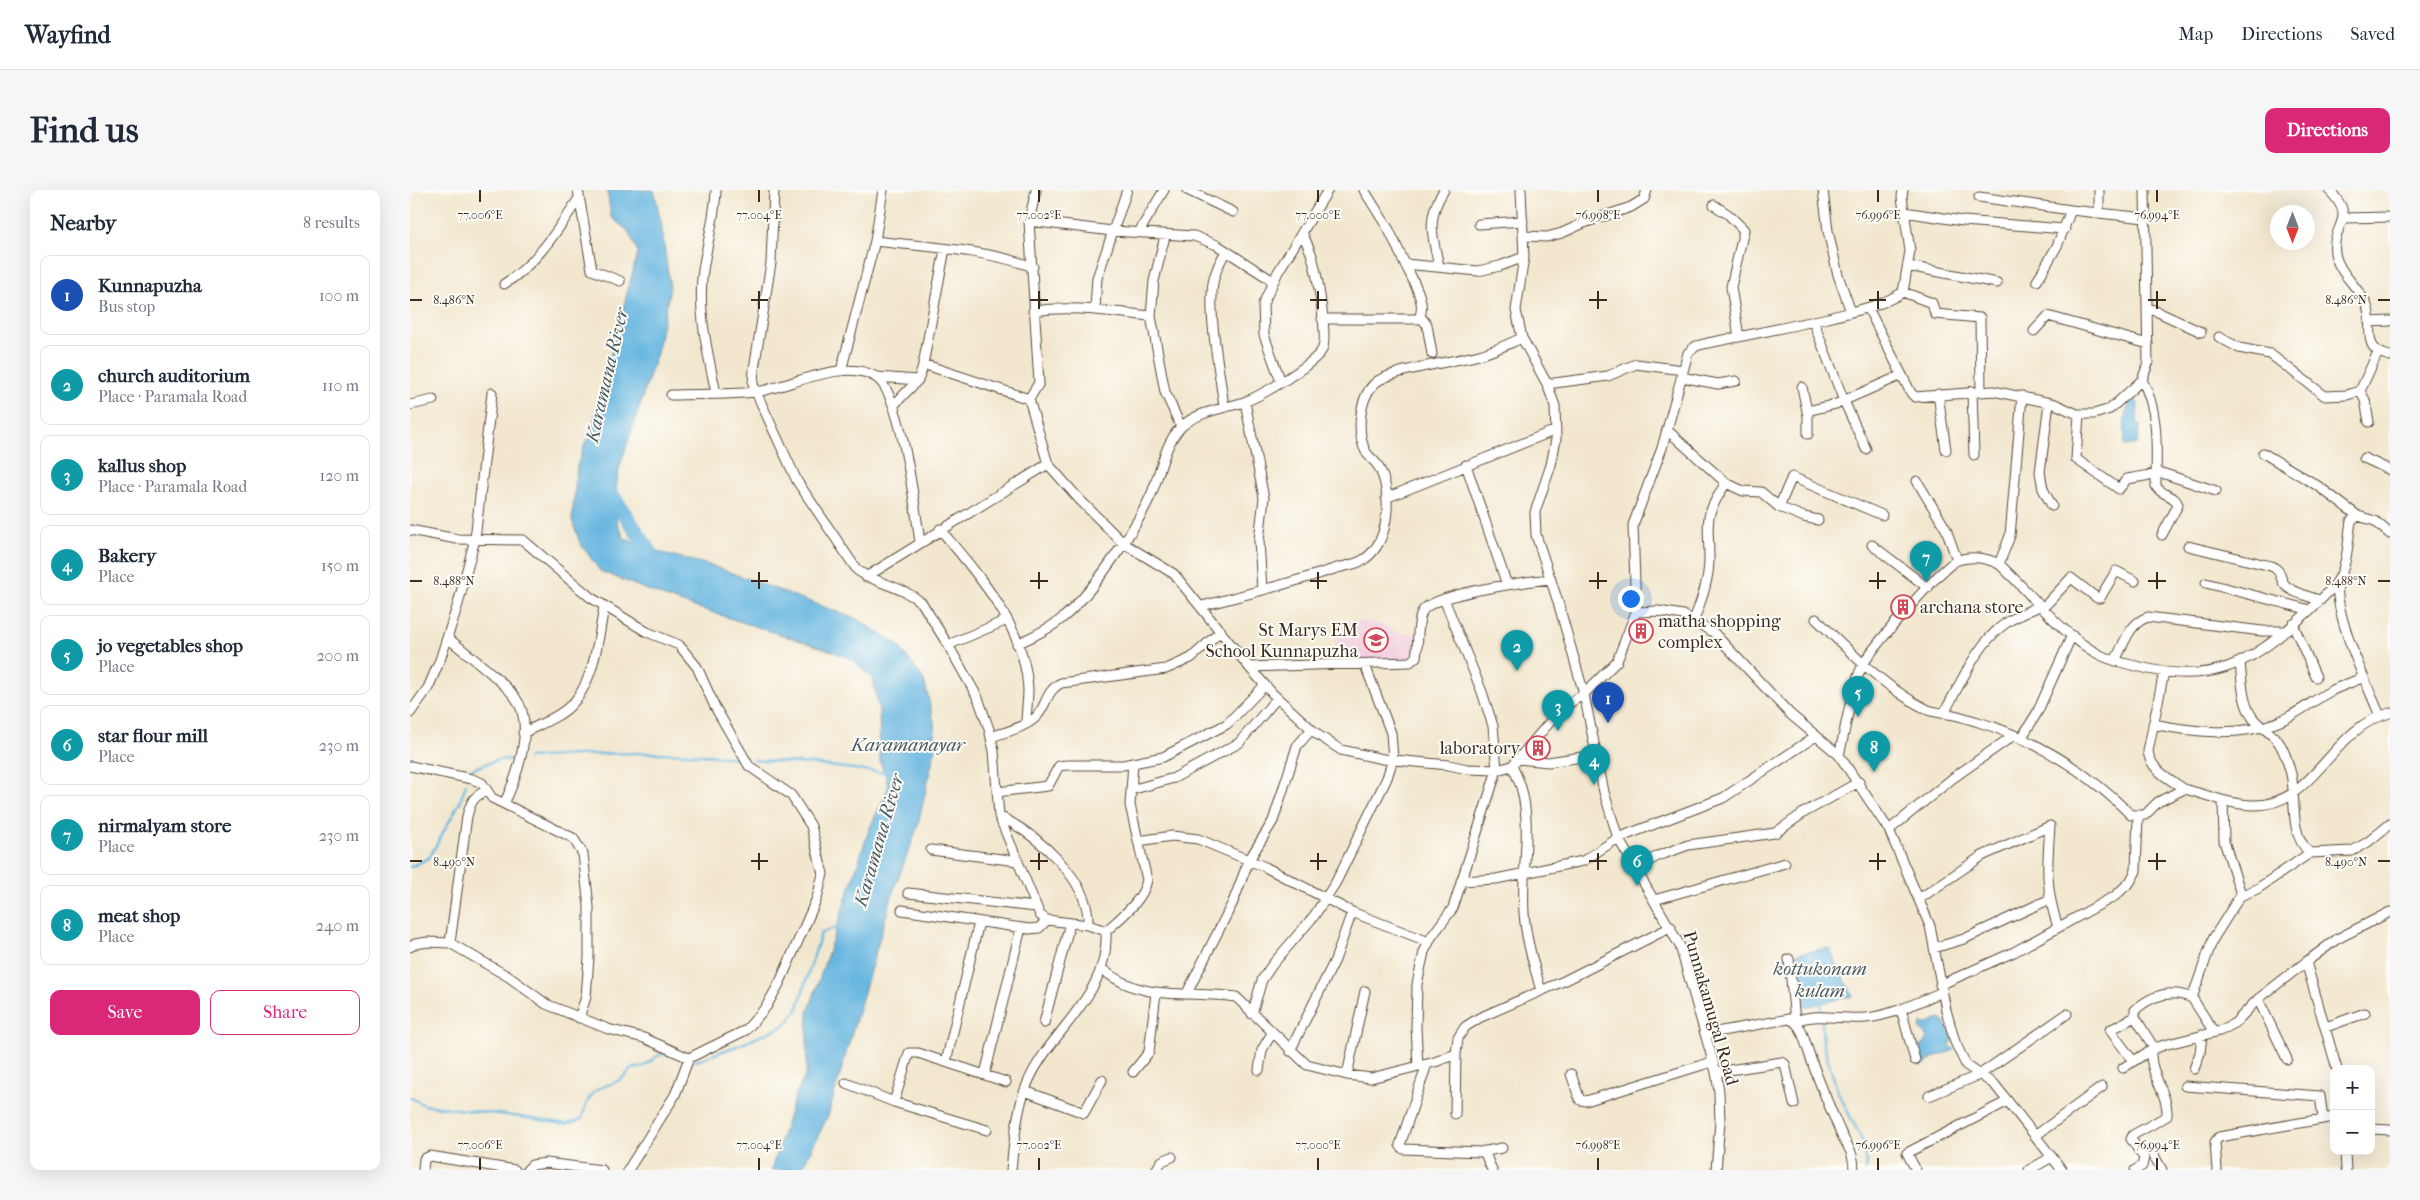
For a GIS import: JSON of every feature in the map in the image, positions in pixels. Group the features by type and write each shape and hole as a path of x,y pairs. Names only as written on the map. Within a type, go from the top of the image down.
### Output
{"street":[{"path":"716,190 712,232 702,284 705,336 716,394"},
{"path":"774,190 771,263 754,369 753,384 756,392 796,481 857,570 866,577 911,594 922,603 978,698 991,737 999,816 1040,915 1047,920 1088,925 1106,931"},
{"path":"841,371 875,241 883,190"},
{"path":"1036,190 1029,221 1033,267 1033,311 1039,383 1029,399 1048,464 1123,543 1174,574 1202,606 1249,667 1277,698 1311,730 1341,750 1467,769 1497,770 1515,762 1548,762 1596,755"},
{"path":"1095,309 1097,278 1127,190"},
{"path":"1139,232 1164,190"},
{"path":"1187,190 1233,212"},
{"path":"1281,382 1264,334 1263,304 1302,232 1328,190"},
{"path":"1364,190 1389,230 1417,289 1420,316 1427,325 1432,354"},
{"path":"1439,266 1431,230 1432,213 1444,190"},
{"name":"Punnakamugal Road","path":"1521,190 1524,257 1516,310 1522,338 1546,384 1555,406 1556,430 1551,464 1535,512 1536,535 1551,579 1584,694 1596,755 1618,838 1634,869 1671,927 1680,946 1716,1072 1720,1092 1720,1122 1716,1170"},
{"path":"1524,236 1547,237 1631,208 1644,200 1647,190"},
{"path":"1823,190 1828,232 1838,275 1851,312"},
{"path":"1515,762 1562,708 1584,694 1617,662 1636,612 1633,525 1667,430 1688,354 1696,346 1800,326 1813,321 1868,308 1890,300 1903,292 1910,251 1904,212 1903,190"},
{"path":"2099,190 2099,212"},
{"path":"1868,308 1910,394 1914,397 1993,391 2049,403 2080,414 2094,414 2110,409 2142,380 2148,364 2145,190"},
{"path":"2329,190 2343,208 2344,218 2336,243 2337,261 2365,302 2371,344 2378,352 2390,356"},
{"path":"578,194 592,270 620,282"},
{"path":"504,284 518,275 554,236 578,194"},
{"path":"1979,197 2145,218"},
{"path":"1714,205 1729,215 1744,230 1731,287 1739,337"},
{"path":"2037,281 2065,229 2071,210"},
{"path":"1904,212 1963,221 2065,229"},
{"path":"2344,218 2390,217"},
{"path":"1029,221 1165,236 1177,234 1194,236 1226,251 1274,282"},
{"path":"1479,224 1523,221"},
{"path":"1017,644 1059,621 1074,608 1123,543 1150,496 1170,443 1181,427 1188,421 1224,406 1245,402 1281,382 1322,350 1324,345 1318,283 1311,253 1302,232"},
{"path":"1165,236 1154,281 1151,316 1165,392 1181,427"},
{"path":"875,241 945,249 1017,261 1033,267"},
{"path":"894,405 918,380 923,364 945,249"},
{"path":"1224,406 1212,309 1213,285 1217,268 1226,251"},
{"path":"1405,264 1478,271 1500,266 1524,257"},
{"path":"1908,266 1997,283"},
{"path":"1903,292 1932,304 1935,314 1980,318 1974,455"},
{"path":"1033,311 1057,307 1095,309 1151,316"},
{"path":"2147,307 2201,332"},
{"path":"1322,320 1418,319 1420,316"},
{"path":"2034,331 2048,316 2148,344"},
{"path":"1813,321 1844,402 1866,449"},
{"path":"2369,322 2390,322"},
{"path":"1202,606 1365,559 1378,545 1384,528 1386,498 1378,466 1366,453 1361,432 1362,407 1367,392 1375,382 1439,362 1480,355 1522,338"},
{"path":"2219,338 2239,348 2270,354 2326,396 2347,395 2360,391 2378,352"},
{"path":"923,364 1029,399"},
{"path":"1546,384 1608,376 1636,364 1718,384 1736,381"},
{"path":"671,396 756,392 841,371 859,371 876,377 918,380"},
{"path":"1807,411 1844,402 1902,375"},
{"path":"876,377 887,388 894,405 911,483 920,542"},
{"path":"2142,380 2149,393 2156,419 2156,486 2158,490 2174,498 2178,505 2162,535"},
{"path":"1802,388 1807,411 1808,434"},
{"path":"2360,391 2365,400 2369,422"},
{"path":"410,713 428,688 448,638 475,540 492,393"},
{"path":"1938,394 1946,450"},
{"path":"1999,564 2010,536 2022,396"},
{"path":"410,405 433,400"},
{"path":"1245,402 1264,498 1259,540 1262,590"},
{"path":"2049,403 2040,472 2041,483 2052,506"},
{"path":"2080,414 2076,459 2119,489 2127,479 2162,473 2216,491"},
{"path":"1386,498 1556,430"},
{"path":"1667,430 1726,483 1743,491 1761,492 1779,507 1804,517 1818,520"},
{"path":"2263,453 2318,486 2358,516 2375,521 2390,534"},
{"path":"2364,458 2390,470"},
{"path":"866,577 940,529 1048,464"},
{"path":"1466,465 1507,585"},
{"path":"1779,507 1792,477 1882,515"},
{"path":"1917,481 1946,529 1957,560"},
{"path":"1694,620 1703,594 1709,560 1707,526 1710,508 1726,483"},
{"path":"2358,516 2351,521 2337,589 2345,629 2380,716"},
{"path":"940,529 980,578 1007,620 1017,644 1026,677 1026,724"},
{"path":"410,530 457,540 523,540 590,597 647,632 679,645 697,667 716,707 749,766 791,795 810,826 820,857 823,874 817,898 766,1007 746,1030 689,1058 675,1095 628,1170"},
{"path":"1872,545 1928,588"},
{"path":"2188,546 2271,566 2278,570 2285,585 2319,600"},
{"path":"1839,755 1863,664 1894,623 1957,560 1972,558 1989,559 1999,564 2082,645 2115,661 2164,672 2209,672 2224,670 2240,663 2258,653 2286,631 2338,581"},
{"path":"1944,713 1973,662 1990,637 2006,623 2042,606 2071,578 2096,598 2100,598 2116,571 2135,581"},
{"path":"1249,667 1365,665 1410,662 1416,657 1422,611 1428,604 1507,585 1551,579"},
{"path":"2206,583 2310,610"},
{"path":"1444,599 1482,692 1490,718 1497,770 1453,908 1424,952 1417,984 1416,1028 1422,1065 1400,1145 1403,1149 1412,1150 1484,1151 1502,1148"},
{"path":"524,732 569,708 579,697 596,650 604,606"},
{"path":"1636,612 1658,611 1683,615 1713,632 1790,714 1839,755 1889,830 1919,899 1930,926 1941,988 1955,1042 1966,1065 1995,1086 2062,1170"},
{"path":"2115,661 2132,628 2148,617 2262,631 2286,631"},
{"path":"1816,619 1863,664 1886,683 1915,702 1930,711 1944,713 1993,727 2038,746 2081,772 2102,788 2131,815 2145,814 2158,802 2184,788"},
{"path":"948,645 1007,620"},
{"path":"2294,624 2316,677"},
{"path":"991,737 1026,724 1040,711 1048,694 1061,683 1166,669 1191,658 1221,631"},
{"path":"1889,830 1953,778 2018,737 2037,713 2072,635"},
{"path":"448,638 515,698 521,712 524,732 521,760 504,804"},
{"path":"2240,663 2246,705 2250,714 2261,727 2278,740 2282,748 2291,774 2297,836 2302,846 2310,853"},
{"path":"1252,1014 1262,980 1272,965 1314,916 1346,864 1361,827 1387,778 1393,759 1391,733 1365,665"},
{"path":"2164,672 2148,752 2149,760 2154,768 2184,788 2223,801 2255,805 2284,800 2294,794 2353,732 2380,716 2390,713"},
{"path":"2153,724 2203,731 2234,731 2261,727 2277,722 2330,691 2364,677"},
{"path":"997,792 1040,789 1048,786 1059,766 1067,764 1132,763 1163,757 1227,724 1265,685"},
{"path":"1131,790 1174,778 1239,743 1277,698"},
{"path":"1188,993 1229,911 1249,860 1278,808 1297,746 1311,730"},
{"path":"1461,882 1496,879 1584,861 1618,838 1723,798 1816,736"},
{"path":"1515,762 1525,807 1526,835 1523,874 1526,938 1541,991"},
{"path":"1106,931 1132,907 1146,886 1146,873 1130,805 1132,763"},
{"path":"410,766 472,779 482,783 492,798 573,838 583,854 589,908 589,957 586,997 579,1018"},
{"path":"1634,869 1658,856 1688,845 1774,833 1805,812 1858,782"},
{"path":"450,943 467,816 472,800 476,795 486,791"},
{"path":"2192,998 2213,939 2240,896 2224,841 2223,801"},
{"path":"999,816 1022,827 1058,859 1088,905 1088,925"},
{"path":"1705,1034 1790,1019 1795,1021 1805,1016 1866,1018 1901,1009 2014,952 2115,896 2130,882 2136,870 2138,858 2138,816"},
{"path":"2240,896 2257,889 2310,853 2352,851 2368,842 2390,824"},
{"path":"1919,899 1982,856 2050,826 2047,864 2050,900 2058,927"},
{"path":"1138,842 1184,836 1198,839 1249,860 1352,912 1429,942"},
{"path":"931,850 1017,861"},
{"path":"1654,900 1785,863"},
{"path":"908,893 1036,908"},
{"path":"1934,948 1964,939 2050,900"},
{"path":"902,910 1021,928 1039,928 1047,920"},
{"path":"1290,1051 1335,960 1352,912"},
{"path":"2123,1068 2153,1049 2214,1032 2235,1023 2258,999 2324,947 2390,912"},
{"path":"946,1062 979,922"},
{"path":"1044,1023 1070,923"},
{"path":"1455,1114 1456,1054 1458,1038 1465,1027 1480,1018 1541,991 1671,927"},
{"path":"985,1074 1021,928"},
{"path":"1012,1170 1013,1150 1025,1091 1056,1035 1089,995 1102,969 1107,949 1106,931"},
{"path":"412,945 441,941 450,943 509,977 546,1004 608,1029 644,1038 689,1058"},
{"path":"1789,959 1795,1021 1800,1028 1844,1141 1854,1156 1854,1170"},
{"path":"2306,962 2336,1065"},
{"path":"1102,969 1122,983 1156,993 1188,993 1236,997 1290,1051 1307,1065 1346,1075 1371,1078 1456,1054"},
{"path":"1346,1075 1365,991"},
{"path":"1133,1072 1149,1052 1156,993"},
{"path":"2135,1170 2142,1166 2144,1158 2131,1139 2133,1135 2167,1116 2166,1104 2151,1061 2153,1049 2134,1016 2135,1010 2156,996 2180,993 2192,998 2214,1032"},
{"path":"2258,999 2287,1059"},
{"path":"1901,1009 1915,1060"},
{"path":"2326,1027 2365,1013"},
{"path":"1929,1096 1979,1075 2067,1014"},
{"path":"2133,1062 2110,1030 2134,1016"},
{"path":"1259,1070 1262,1050 1272,1033"},
{"path":"2194,1069 2200,1053 2202,1035"},
{"path":"894,1102 909,1053 946,1062 1006,1082"},
{"path":"1571,1074 1580,1100 1586,1101 1712,1062"},
{"path":"1716,1072 1782,1062 1785,1064 1794,1104"},
{"path":"1025,1091 1084,1112 1102,1080"},
{"path":"846,1083 894,1102 987,1130"},
{"path":"2185,1086 2320,1096 2323,1118"},
{"path":"2035,1136 2102,1087"},
{"path":"1916,1170 1907,1153 2008,1101"},
{"path":"2217,1170 2215,1142 2219,1137 2330,1117"},
{"path":"2375,1128 2390,1130"},
{"path":"1484,1151 1492,1170"},
{"path":"2152,1152 2162,1170"},
{"path":"2345,1155 2346,1170"},
{"path":"424,1170 424,1159 430,1156 515,1170"},
{"path":"1156,1170 1162,1161 1172,1157"},
{"path":"2029,1170 2052,1158"},
{"path":"527,1170 532,1165 546,1163 602,1170"}],"shaded area":[{"name":"St Marys EM School Kunnapuzha","path":"1362,621 1382,625 1402,634 1414,632 1417,645 1410,660 1341,662 1333,632 1335,622"}],"water":[{"name":"Karamanayar","path":"607,190 654,190 661,222 670,288 657,353 619,469 615,496 617,522 624,538 647,549 713,566 857,619 898,645 924,680 934,722 936,746 917,829 893,892 828,1116 801,1170 771,1170 795,1096 806,1074 808,1013 869,830 888,788 880,762 879,710 873,679 853,660 832,651 670,599 600,571 580,543 572,520 577,466 593,422 638,252 628,231 611,217"},
{"path":"2134,399 2138,403 2137,424 2140,426 2137,444 2125,446 2125,414"},
{"name":"kottukonam kulam","path":"1829,948 1853,996 1800,1008 1796,954"},
{"path":"1941,1018 1949,1029 1953,1042 1949,1044 1955,1050 1934,1057 1924,1065 1918,1065 1920,1061 1915,1047 1923,1045 1927,1038 1920,1028 1921,1024 1928,1024"}],"waterway":[{"name":"Karamana River","path":"606,486 658,564"},
{"path":"528,758 632,753 710,755 736,758"},
{"path":"471,771 497,760 514,759"},
{"path":"754,760 813,764 886,773"},
{"path":"410,867 429,858 460,802 466,784"},
{"path":"696,1061 785,1025 797,1010 821,933 839,926"},
{"path":"1821,1001 1822,1009"},
{"path":"1822,1023 1823,1043 1837,1090 1867,1150 1865,1170"},
{"path":"410,1097 424,1105 566,1124 582,1119 586,1105 597,1090 616,1082 631,1069 643,1067 659,1055 672,1055"}],"place":[{"name":"nirmalyam store","path":"1926,582"},
{"name":"archana store","path":"1903,607"},
{"name":"matha shopping complex","path":"1641,631"},
{"name":"St Marys EM School Kunnapuzha","path":"1376,640"},
{"name":"church auditorium","path":"1517,671"},
{"name":"jo vegetables shop","path":"1858,717"},
{"name":"Kunnapuzha","path":"1608,723"},
{"name":"kallus shop","path":"1558,731"},
{"name":"laboratory","path":"1538,748"},
{"name":"meat shop","path":"1874,772"},
{"name":"Bakery","path":"1594,785"},
{"name":"star flour mill","path":"1637,886"}]}
